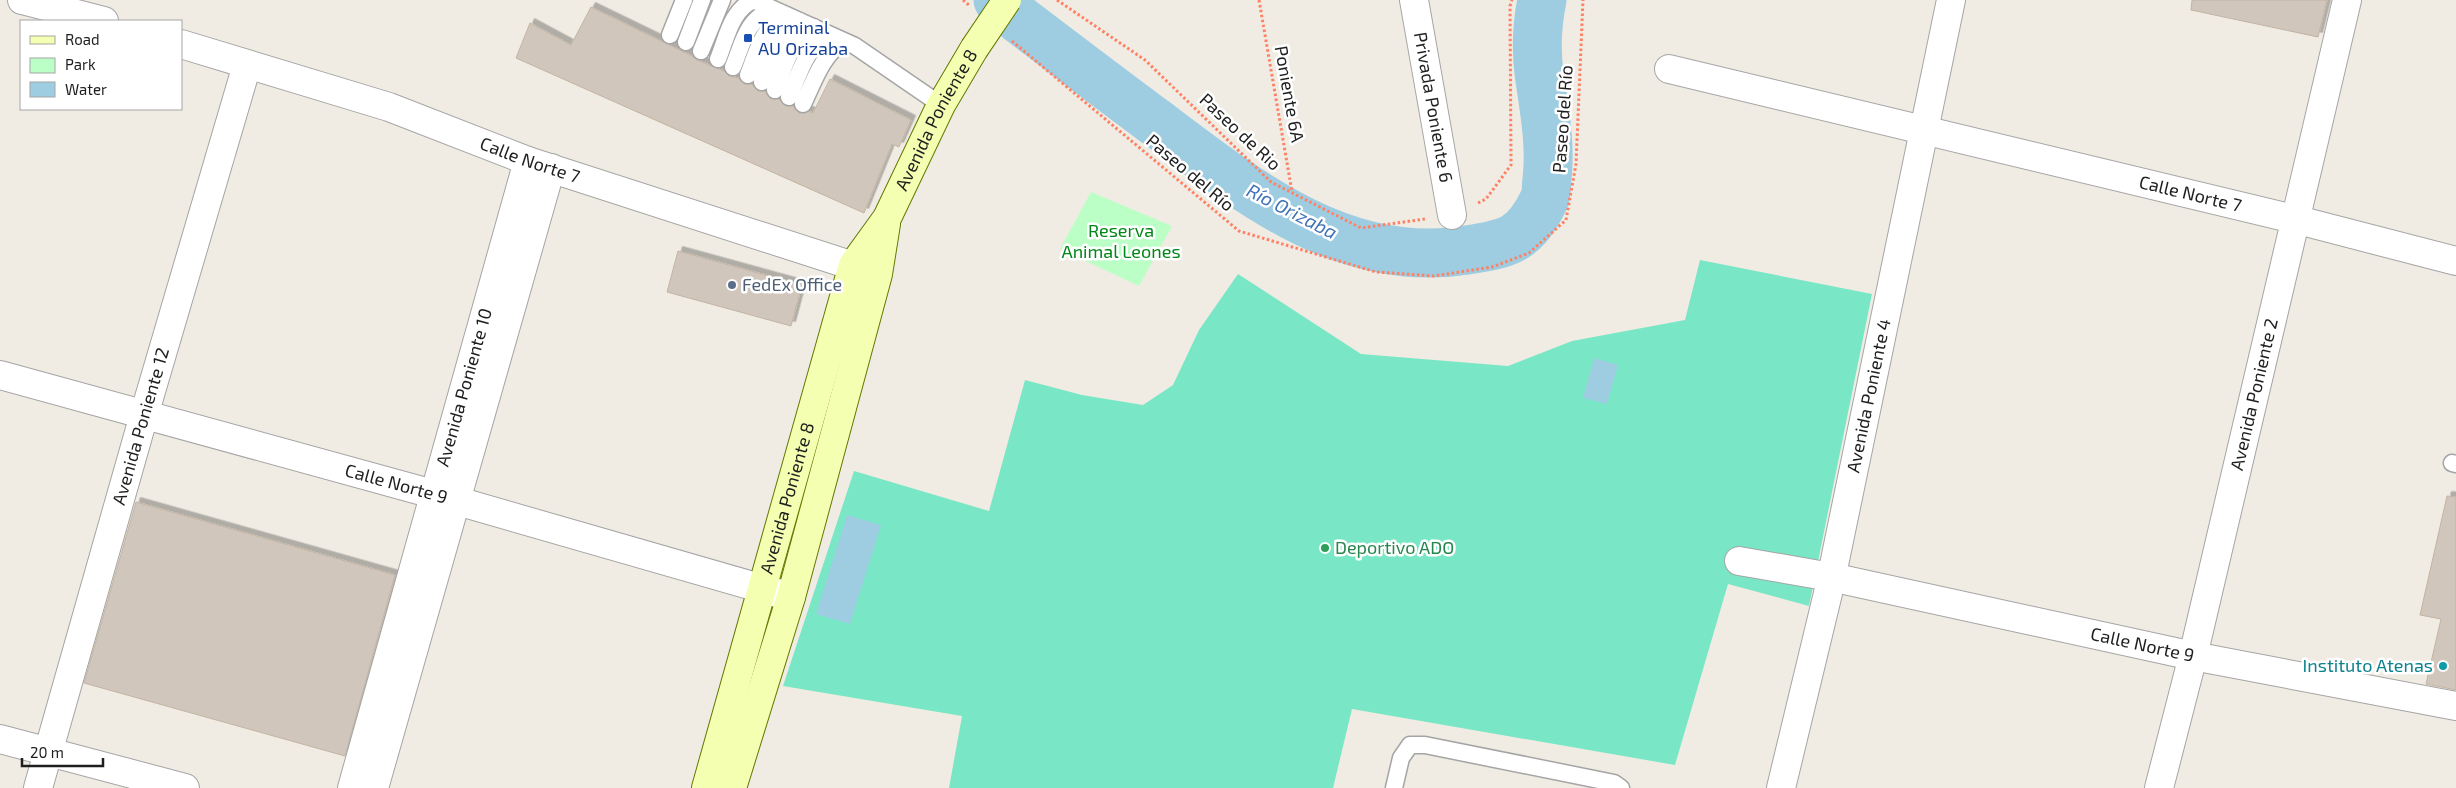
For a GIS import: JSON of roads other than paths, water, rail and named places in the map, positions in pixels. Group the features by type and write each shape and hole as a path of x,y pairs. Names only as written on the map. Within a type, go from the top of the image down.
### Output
{"street":[{"name":"Avenida Poniente 8","path":"717,787 762,588 866,270 887,218 941,105 974,49 1007,0"},
{"name":"Privada Poniente 6","path":"1414,0 1452,215"},
{"name":"Avenida Poniente 4","path":"1781,788 1831,577 1951,0"},
{"name":"Avenida Poniente 2","path":"2158,788 2193,656 2294,219 2347,0"},
{"path":"33,2 100,20"},
{"name":"Calle Norte 7","path":"182,44 389,108 540,165 866,270"},
{"name":"Avenida Poniente 12","path":"38,788 144,415 247,65"},
{"name":"Calle Norte 7","path":"1669,69 2294,219 2456,261"},
{"name":"Avenida Poniente 10","path":"352,788 444,497 540,165"},
{"name":"Avenida Poniente 8","path":"717,787 791,597 866,270"},
{"name":"Calle Norte 9","path":"0,375 444,497 791,597"},
{"name":"Avenida Poniente 10","path":"374,788 444,497"},
{"name":"Calle Norte 9","path":"1739,561 1831,577 2193,656 2456,706"},
{"path":"0,739 185,788"}],"lane":[{"path":"670,35 684,0"},
{"path":"686,42 702,0"},
{"path":"701,51 722,0"},
{"path":"718,59 734,16 744,5 754,0 855,46 941,105"},
{"path":"760,14 800,21 818,41 808,53 769,86 751,24 760,14"},
{"path":"769,86 778,38 787,28 800,21"},
{"path":"769,86 824,60 834,47 844,41"},
{"path":"1394,788 1401,758 1410,745 1425,745 1614,782 1621,788"}],"water":[{"path":"1594,358 1618,365 1607,404 1583,398"},
{"path":"847,515 881,525 850,624 816,614"}],"waterway":[{"name":"Río Orizaba","path":"998,0 1020,20 1192,150 1263,199 1301,220 1340,237 1380,248 1423,253 1467,250 1494,245 1514,238 1530,224 1544,200 1546,195 1548,152 1537,46 1542,0"}],"place":[{"name":"Terminal AU Orizaba","path":"748,38"},
{"name":"FedEx Office","path":"732,285"},
{"name":"Deportivo ADO","path":"1325,548"},
{"name":"Instituto Atenas","path":"2443,666"}],"park label":[{"name":"Reserva Animal Leones","path":"1121,241"}]}
